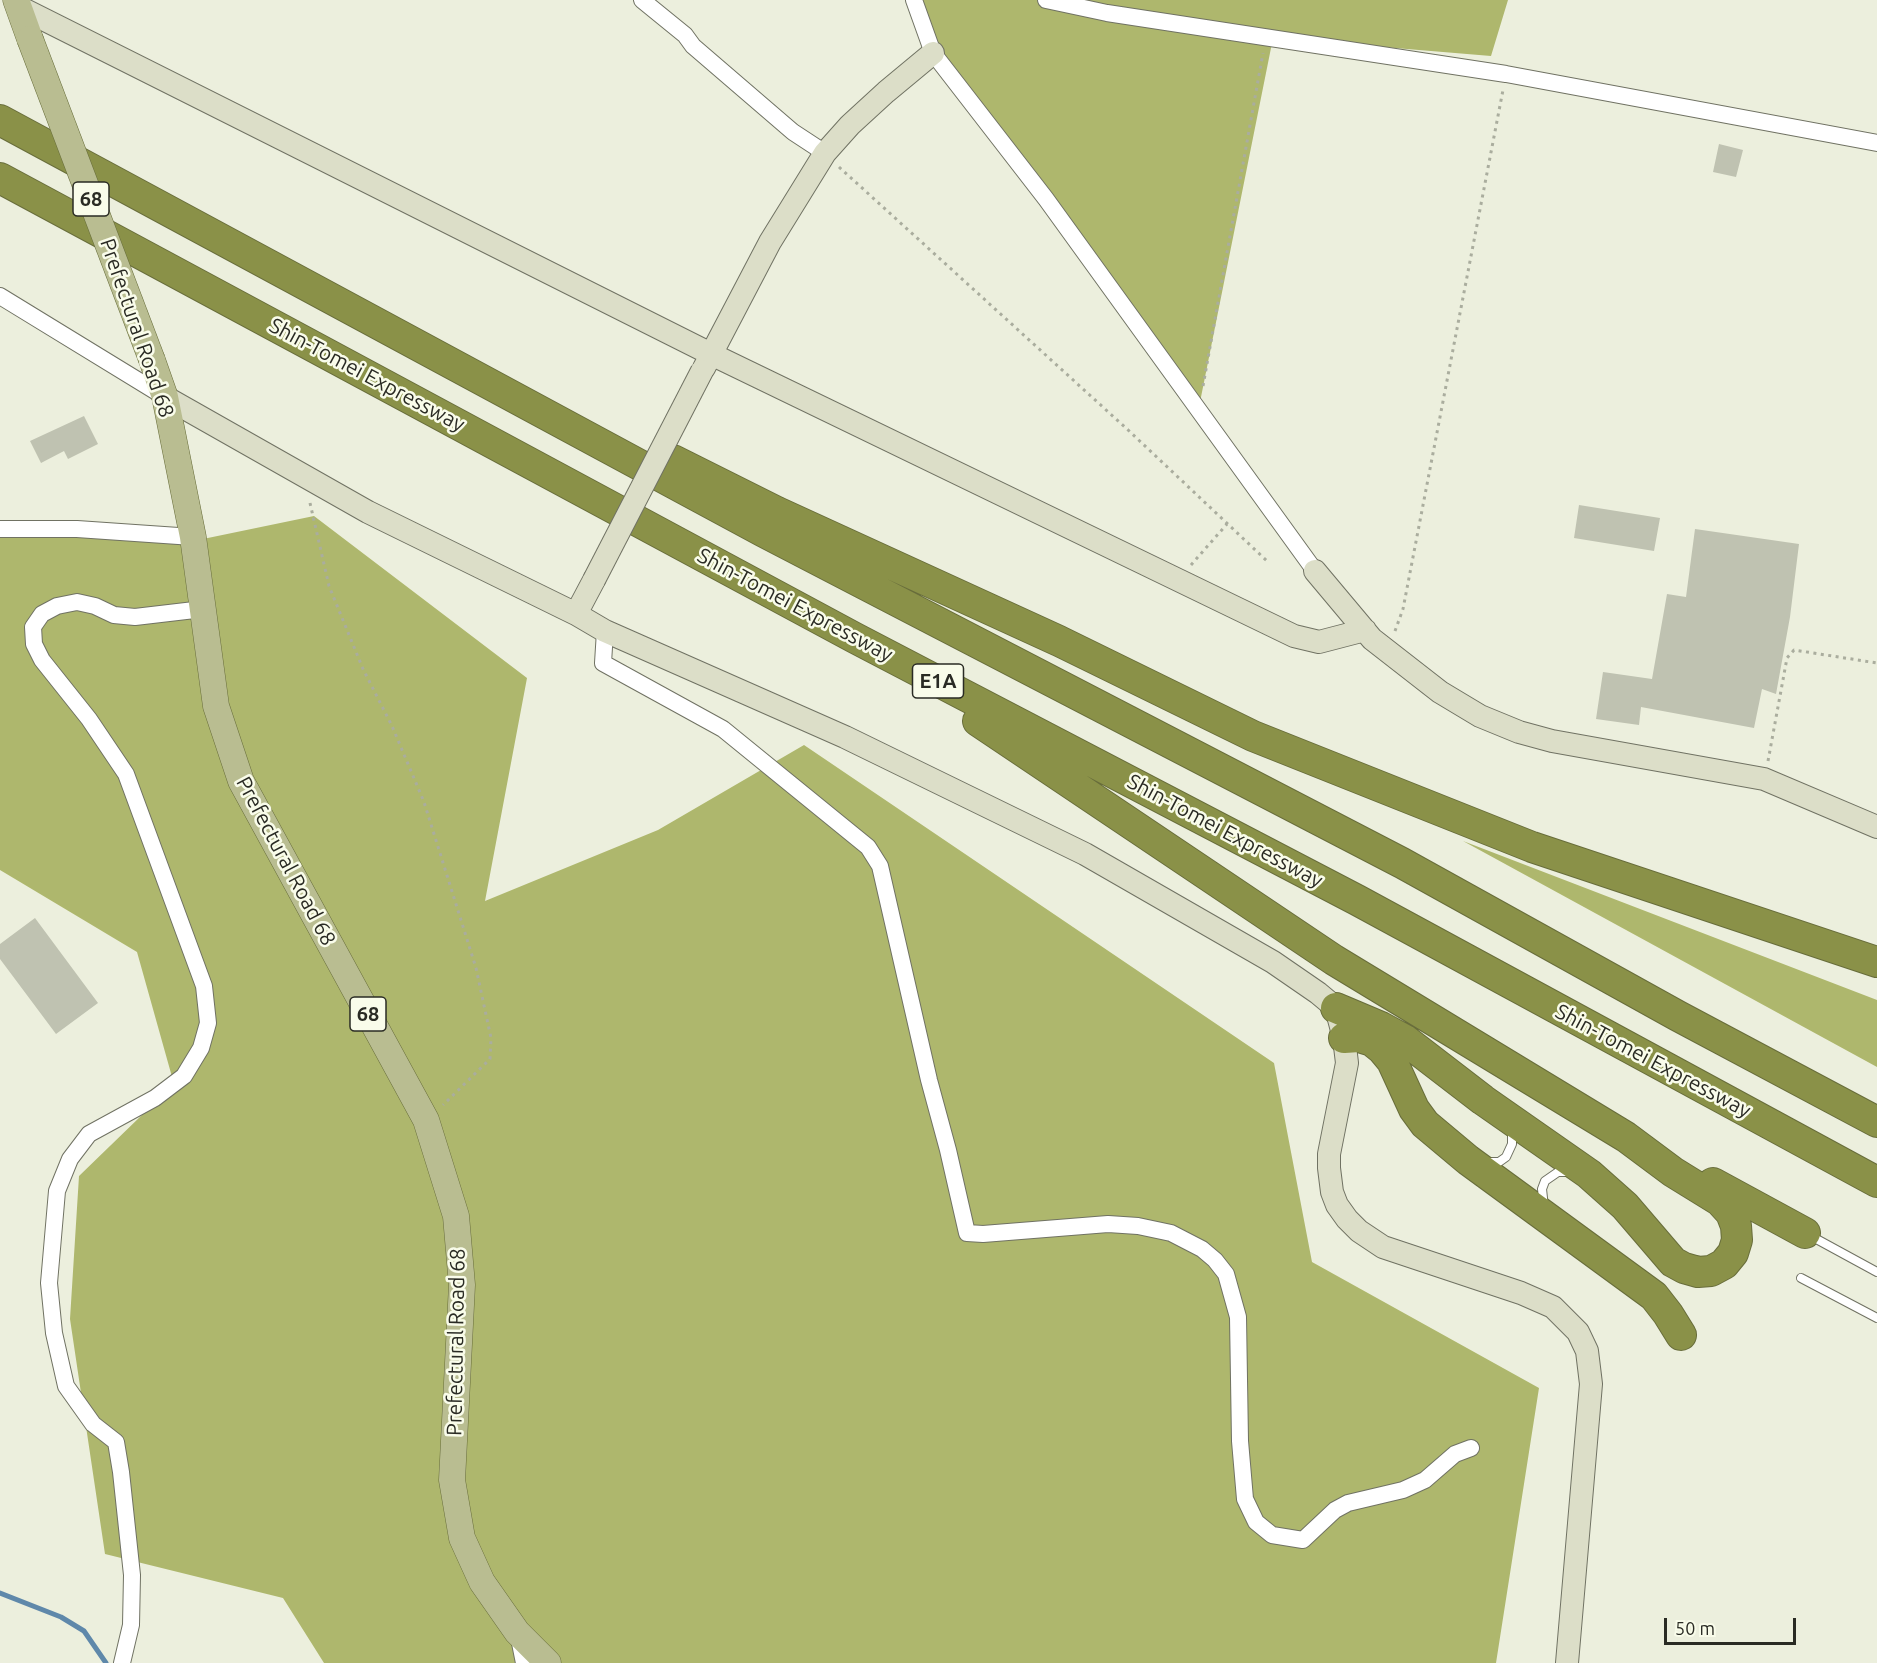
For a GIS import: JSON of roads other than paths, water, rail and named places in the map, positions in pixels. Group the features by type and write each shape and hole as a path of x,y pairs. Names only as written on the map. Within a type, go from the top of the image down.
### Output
{"highway":[{"name":"E1A","path":"0,120 764,532 1402,863 1678,1016 1877,1122"},
{"name":"Shin-Tomei Expressway","path":"0,178 855,638 1357,900 1877,1182"},
{"path":"186,219 777,512 1059,641 1253,736 1532,847 1877,962"},
{"path":"855,638 1334,960 1626,1137 1805,1233"},
{"path":"1335,1008 1382,1027 1405,1040 1507,1117 1589,1174 1625,1206 1673,1262 1698,1272 1712,1271 1724,1264 1733,1253 1737,1240 1736,1226 1731,1213 1720,1201 1673,1172 1626,1137"},
{"path":"1344,1038 1359,1037 1372,1041 1382,1049 1392,1061 1414,1109 1425,1124 1468,1160 1654,1296 1682,1335"}],"main road":[{"name":"Prefectural Road 68","path":"13,2 30,39 165,397 193,537 216,706 241,781 426,1120 456,1216 462,1285 452,1480 462,1538 482,1582 518,1632 548,1663"}],"street":[{"path":"642,0 685,35 693,46 793,132 825,153"},
{"path":"914,0 933,53 1046,200 1315,571 1365,630 1387,651 1440,692 1480,716 1519,732 1552,741 1764,779 1877,827"},
{"path":"1046,0 1107,14 1506,74 1877,144"},
{"path":"13,2 707,363 1178,580 1294,636 1319,642 1365,630"},
{"path":"576,614 770,242 825,153 850,125 933,53"},
{"path":"0,296 165,397 378,517 576,614 605,631 845,737 1084,854 1273,962 1318,993 1335,1008 1344,1038 1347,1064 1329,1154 1329,1168 1332,1192 1337,1205 1347,1219 1359,1231 1383,1247 1521,1293 1552,1307 1578,1332 1587,1351 1592,1384 1567,1663"},
{"path":"0,529 77,529 193,537"},
{"path":"122,1663 131,1625 132,1575 121,1472 116,1442 93,1424 66,1386 54,1333 49,1282 57,1191 70,1159 89,1134 155,1098 184,1076 201,1048 208,1023 204,986 126,774 89,719 42,660 34,644 33,627 42,614 57,606 77,602 95,606 114,615 135,617 203,609"},
{"path":"605,631 603,663 723,729 868,847 879,866 929,1080 968,1233 983,1234 1108,1224 1138,1226 1171,1233 1202,1249 1215,1260 1226,1275 1238,1317 1240,1441 1245,1499 1256,1522 1272,1535 1303,1540 1335,1510 1348,1503 1403,1490 1425,1480 1455,1454 1471,1448"},
{"path":"518,1632 524,1663"}],"lane":[{"path":"1468,1160 1499,1162 1506,1157 1510,1150 1512,1137 1507,1117"},
{"path":"1549,1218 1542,1198 1545,1181 1558,1172 1589,1174"},
{"path":"1805,1233 1877,1272"},
{"path":"1801,1278 1877,1318"}],"waterway":[{"path":"0,1593 61,1617 84,1631 106,1663"}]}
